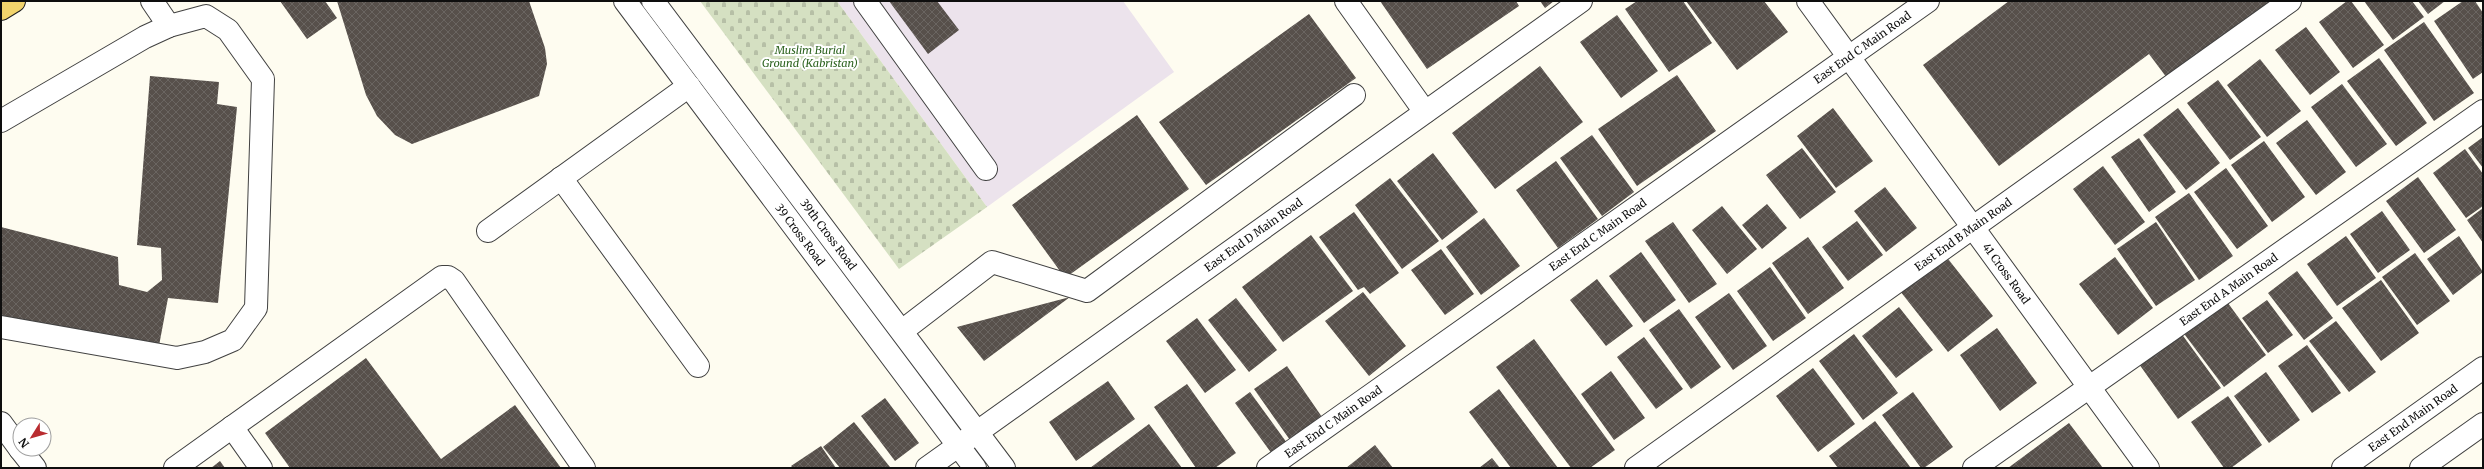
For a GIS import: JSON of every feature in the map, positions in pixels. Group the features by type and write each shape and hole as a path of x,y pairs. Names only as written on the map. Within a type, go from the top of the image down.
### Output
{"main road":[{"path":"1,9 14,1"}],"street":[{"path":"152,1 169,26"},
{"name":"39 Cross Road","path":"625,1 975,468"},
{"name":"39th Cross Road","path":"653,1 1004,468"},
{"path":"865,1 986,169"},
{"path":"1346,1 1425,112"},
{"name":"East End D Main Road","path":"927,468 1581,1"},
{"name":"41 Cross Road","path":"1808,1 2148,468"},
{"name":"East End C Main Road","path":"1268,468 1928,1"},
{"name":"East End B Main Road","path":"1636,468 2290,1"},
{"path":"1,121 145,37 169,26 206,16 228,30 263,79 256,308 233,340 204,352 177,358 1,327"},
{"path":"488,231 689,86"},
{"path":"902,331 992,262 1087,291 1354,95"},
{"path":"710,114 728,101"},
{"name":"East End A Main Road","path":"1974,468 2483,111"},
{"path":"561,178 698,366"},
{"path":"175,468 442,276 448,277 454,281 584,468"},
{"name":"East End Main Road","path":"2343,468 2483,368"},
{"path":"1,423 12,438"},
{"path":"2421,468 2483,424"},
{"path":"232,427 261,468"},
{"path":"26,457 35,468"}],"shaded area":[{"path":"837,1 1123,1 1174,72 987,207"}],"green space":[{"name":"Muslim Burial Ground (Kabristan)","path":"700,1 837,1 987,207 899,269"}],"building":[{"path":"280,1 325,1 337,18 307,39"},
{"path":"337,1 529,1 545,48 547,64 539,96 412,144 395,135 377,116 366,95"},
{"path":"889,1 937,1 959,30 928,54"},
{"path":"1380,1 1516,1 1519,6 1427,69"},
{"path":"1540,1 1554,1 1545,8"},
{"path":"1637,1 1683,1 1712,43 1669,72 1625,9"},
{"path":"1686,1 1764,1 1788,32 1737,70"},
{"path":"2009,1 2271,1 2273,5 2170,82 2149,54 1999,166 1923,65"},
{"path":"2347,1 2351,1 2384,45 2353,68 2319,22"},
{"path":"2364,1 2412,1 2424,17 2393,40"},
{"path":"2418,1 2445,1 2428,14"},
{"path":"2463,1 2475,1 2483,13 2483,72 2473,79 2434,21"},
{"path":"1309,14 1356,78 1206,185 1159,122"},
{"path":"1617,15 1658,71 1621,98 1580,42"},
{"path":"2424,22 2474,93 2434,121 2384,50"},
{"path":"2306,27 2340,72 2310,95 2275,50"},
{"path":"2379,58 2427,123 2396,146 2347,81"},
{"path":"2260,59 2301,111 2267,137 2227,85"},
{"path":"1540,66 1583,122 1495,189 1452,133"},
{"path":"1677,75 1716,131 1637,186 1598,129"},
{"path":"150,76 219,82 217,104 237,107 218,303 168,298 158,351 1,317 1,227 118,257 119,285 147,292 162,280 161,248 137,245"},
{"path":"2218,80 2261,137 2230,160 2187,103"},
{"path":"2342,84 2387,144 2356,167 2311,107"},
{"path":"1833,108 1873,161 1836,188 1797,136"},
{"path":"2178,108 2220,163 2186,190 2143,135"},
{"path":"1137,115 1189,189 1065,278 1012,205"},
{"path":"2307,120 2346,172 2316,195 2276,143"},
{"path":"1592,135 1634,192 1602,216 1560,158"},
{"path":"2483,137 2483,168 2468,148"},
{"path":"2139,138 2176,192 2149,212 2111,157"},
{"path":"2264,141 2305,197 2272,222 2231,165"},
{"path":"1802,148 1836,192 1800,219 1766,175"},
{"path":"2465,149 2483,174 2483,206 2466,218 2433,173"},
{"path":"1433,153 1478,212 1442,240 1397,181"},
{"path":"1556,161 1598,219 1558,248 1516,190"},
{"path":"2103,166 2145,222 2115,245 2073,189"},
{"path":"2226,168 2268,226 2237,249 2194,192"},
{"path":"2418,177 2456,230 2424,253 2386,201"},
{"path":"1390,178 1439,241 1402,269 1355,205"},
{"path":"1885,187 1917,228 1886,252 1854,211"},
{"path":"2189,193 2233,256 2199,280 2155,217"},
{"path":"1767,204 1787,228 1762,249 1742,225"},
{"path":"1722,206 1757,249 1727,274 1692,230"},
{"path":"2483,208 2483,243 2467,220"},
{"path":"2382,211 2410,250 2378,273 2350,234"},
{"path":"1354,212 1399,273 1370,294 1364,287 1358,290 1319,237"},
{"path":"1484,218 1520,266 1481,295 1446,247"},
{"path":"1857,221 1883,255 1848,281 1822,247"},
{"path":"1673,222 1717,284 1689,303 1645,241"},
{"path":"2156,222 2195,280 2156,306 2117,249"},
{"path":"1311,235 1353,291 1283,342 1242,287"},
{"path":"2346,236 2376,278 2337,306 2307,264"},
{"path":"2459,236 2483,272 2453,295 2427,259"},
{"path":"1808,237 1844,288 1808,314 1772,263"},
{"path":"1441,249 1474,294 1445,315 1411,270"},
{"path":"1641,252 1676,300 1644,323 1609,276"},
{"path":"2415,253 2450,301 2417,325 2382,277"},
{"path":"1945,255 1993,316 1948,352 1900,291"},
{"path":"2115,257 2153,308 2118,335 2079,284"},
{"path":"1770,267 1806,318 1773,341 1737,291"},
{"path":"2297,271 2333,318 2304,340 2268,293"},
{"path":"1597,279 1633,326 1606,346 1570,300"},
{"path":"2381,280 2419,333 2381,361 2342,308"},
{"path":"1363,292 1406,346 1369,376 1325,321"},
{"path":"1729,293 1767,346 1733,370 1695,317"},
{"path":"1070,297 984,361 957,327"},
{"path":"1236,298 1277,350 1249,372 1208,320"},
{"path":"2225,299 2266,355 2224,387 2182,331"},
{"path":"2267,300 2293,335 2268,353 2242,318"},
{"path":"1899,307 1933,350 1896,378 1862,336"},
{"path":"1679,309 1721,367 1691,389 1649,330"},
{"path":"1197,318 1236,370 1205,393 1166,341"},
{"path":"2336,321 2376,372 2349,392 2309,341"},
{"path":"1997,328 2037,383 2000,411 1960,355"},
{"path":"2181,333 2221,388 2178,419 2139,364"},
{"path":"1854,334 1898,393 1863,420 1819,361"},
{"path":"1644,337 1683,389 1656,409 1617,357"},
{"path":"1534,339 1615,450 1590,468 1571,468 1496,367"},
{"path":"2307,345 2341,393 2312,413 2278,366"},
{"path":"366,358 441,459 515,405 561,468 290,468 265,433"},
{"path":"1287,366 1322,417 1290,440 1254,389"},
{"path":"1813,368 1855,424 1818,452 1776,396"},
{"path":"1611,371 1645,418 1614,440 1581,394"},
{"path":"2266,372 2300,420 2269,443 2234,396"},
{"path":"1108,381 1135,419 1076,461 1049,422"},
{"path":"1187,384 1236,453 1215,468 1196,468 1154,407"},
{"path":"1499,389 1558,468 1511,468 1469,412"},
{"path":"1250,392 1287,443 1272,454 1235,403"},
{"path":"1913,392 1953,447 1924,468 1921,468 1882,415"},
{"path":"2228,396 2262,445 2231,468 2224,468 2191,422"},
{"path":"885,398 919,443 895,461 861,416"},
{"path":"1875,421 1911,468 1838,468 1829,456"},
{"path":"854,422 890,467 889,468 840,468 823,447"},
{"path":"2069,423 2103,468 2008,468"},
{"path":"1149,424 1182,468 1090,468"},
{"path":"1375,445 1393,468 1346,468"},
{"path":"821,446 836,468 793,468 791,466"},
{"path":"1492,458 1500,468 1479,468"},
{"path":"220,461 225,468 211,468"}]}
